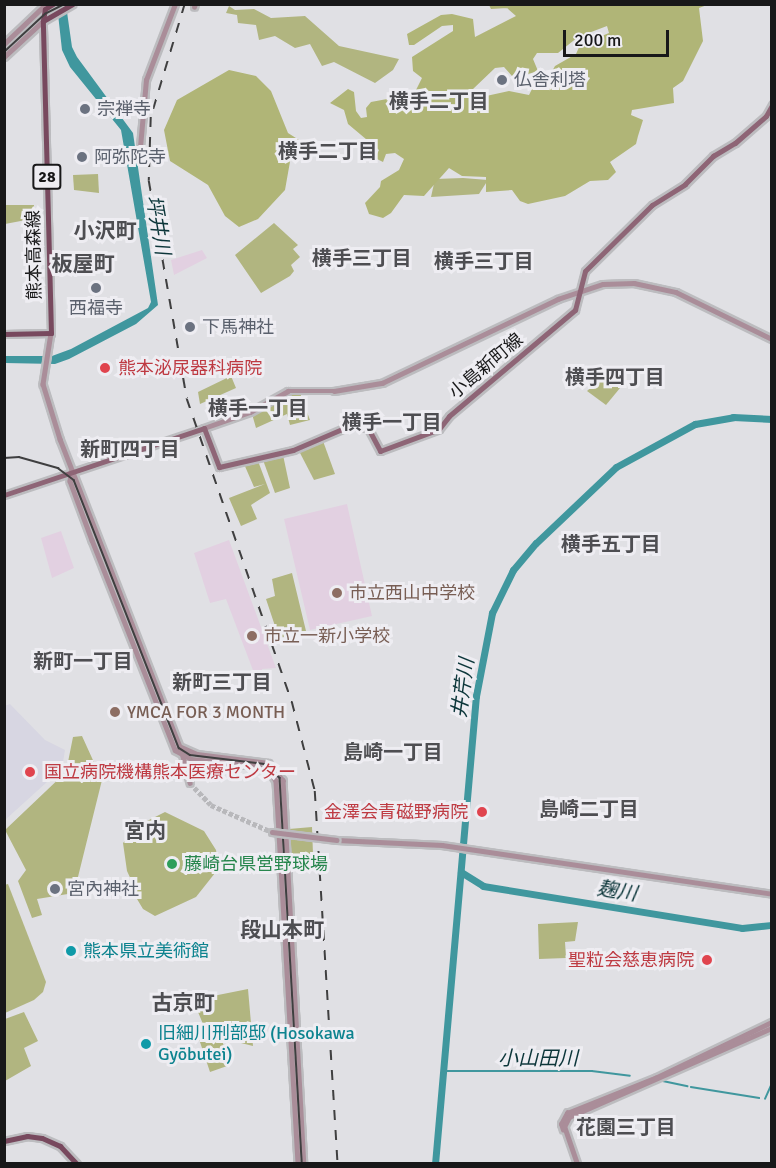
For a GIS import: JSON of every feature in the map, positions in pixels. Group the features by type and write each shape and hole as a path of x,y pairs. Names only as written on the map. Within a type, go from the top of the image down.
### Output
{"main road":[{"path":"43,21 53,13 71,5"},
{"name":"熊本高森線","path":"48,6 43,21 51,333"},
{"name":"小島新町線","path":"204,428 219,467 293,450 349,426 365,426 378,450 388,450 439,429 448,417 575,310 588,267 652,205 686,184 712,156 735,143 765,116 771,105"},
{"path":"4,334 51,333"},
{"path":"4,495 204,428"},
{"path":"4,1141 27,1136 42,1138 60,1146 76,1164"}],"street":[{"path":"140,147 146,80 175,4"},
{"path":"4,44 48,6"},
{"path":"4,57 43,21"},
{"path":"204,428 250,412 288,391 364,388 389,381 581,290 620,283 662,288 693,299 771,339"},
{"path":"51,333 43,384 92,540 172,745 182,757 258,766 271,772 277,784 298,1164"},
{"path":"71,472 179,746 190,783"},
{"path":"179,746 196,754 268,763 282,780 304,1164"},
{"path":"182,757 196,754"},
{"path":"272,832 337,840 457,848 771,894"},
{"path":"577,1164 561,1124 567,1113 636,1087 768,1028 771,1022"}],"shaded area":[{"path":"202,250 207,258 174,275 171,260"},
{"path":"347,504 372,616 310,630 284,519"},
{"path":"61,531 74,568 52,578 41,538"},
{"name":"市立一新小学校","path":"229,540 276,668 262,669 262,673 254,673 226,599 210,603 194,553"},
{"name":"国立病院機構熊本医療センター","path":"10,704 45,740 65,750 63,762 47,782 5,820 4,706"}],"green space":[{"path":"489,5 707,5 699,8 703,41 683,81 673,88 674,103 632,110 631,115 643,120 636,144 610,162 616,172 608,180 590,181 565,196 528,204 520,201 512,190 486,192 486,177 462,176 449,168 424,196 404,195 391,213 383,218 369,214 365,203 380,187 381,181 399,170 404,159 395,153 386,154 383,162 375,158 379,150 348,124 344,110 330,103 348,89 354,92 356,111 361,118 367,117 366,108 371,102 414,94 422,78 413,71 412,57 453,31 453,25 442,26 414,45 409,45 407,34 441,15 452,14 473,19 475,37 516,16 507,8 491,9","holes":["607,26 609,33 580,45 576,54 555,66 546,82 535,83 529,95 509,91 477,98 471,95 473,89 495,68 504,67 520,85 528,74 538,71 533,59 537,53 558,53 578,37"]},
{"path":"229,6 235,10 254,9 271,18 305,16 339,46 399,59 393,70 375,83 334,62 322,66 310,44 295,48 275,36 259,40 256,25 238,23 237,15 226,13"},
{"path":"229,70 256,76 271,91 288,133 307,145 291,156 285,190 258,219 239,227 225,216 208,185 170,161 164,130 177,100"},
{"path":"98,174 99,193 74,190 73,175"},
{"path":"435,179 488,180 479,194 431,197"},
{"path":"4,205 34,205 34,214 26,220 5,224"},
{"path":"274,223 298,245 293,249 300,257 291,265 294,271 290,276 261,293 235,255"},
{"path":"615,366 625,382 606,405 587,391"},
{"path":"231,376 236,388 200,404 198,392"},
{"path":"300,393 310,420 290,425 287,414 256,428 252,414 283,397"},
{"path":"323,441 335,474 314,480 299,451"},
{"path":"283,455 290,488 275,493 263,460"},
{"path":"258,461 270,493 251,505 257,519 241,526 229,498 265,484 254,487 244,464"},
{"path":"292,573 306,631 279,638 266,599 275,596 272,579"},
{"path":"82,736 102,780 74,893 37,899 42,915 32,918 18,881 26,870 5,830 66,772 73,737"},
{"name":"藤崎台県営野球場","path":"165,812 204,831 216,850 219,868 196,897 155,916 143,909 137,899 139,897 127,871 123,843 139,825"},
{"path":"312,827 313,854 290,855 289,829"},
{"path":"8,884 46,982 43,992 34,1000 5,1013 4,885"},
{"path":"578,922 575,941 565,942 566,958 539,959 538,924"},
{"path":"248,989 253,1046 233,1041 218,1028 230,1065 210,1072 197,1033 216,1026 203,1024 193,1000"},
{"path":"24,1012 38,1041 24,1048 31,1066 5,1081 5,1019"}],"water":[{"path":"57,5 66,5 72,47 77,57 133,133 158,305 136,324 69,359 55,364 5,363 5,356 52,356 71,349 148,308 151,302 121,130 70,67 62,50"}],"waterway":[{"name":"井芹川","path":"435,1164 476,696 492,613 513,570 536,543 616,467 695,424 733,417 772,419"},
{"name":"麹川","path":"461,872 483,886 742,928 772,925"},
{"name":"小山田川","path":"445,1071 592,1071 630,1076"},
{"name":"小山田川","path":"663,1081 687,1086"},
{"name":"小山田川","path":"765,1099 772,1083"},
{"name":"小山田川","path":"691,1087 759,1098"}],"tunnel":[{"path":"190,783 211,805 272,832"}],"tram line":[{"path":"4,52 45,14 65,4"},
{"path":"4,458 19,457 58,468 74,480 179,748 190,755 264,764 280,778 302,1164"}],"railway":[{"path":"185,4 151,117 149,181 187,399 292,702 315,791 338,1164"}],"place":[{"name":"仏舎利塔","path":"502,80"},
{"name":"宗禅寺","path":"85,109"},
{"name":"阿弥陀寺","path":"82,157"},
{"name":"西福寺","path":"96,288"},
{"name":"下馬神社","path":"190,327"},
{"name":"熊本泌尿器科病院","path":"105,368"},
{"name":"市立西山中学校","path":"337,593"},
{"name":"市立一新小学校","path":"252,636"},
{"name":"YMCA FOR 3 MONTH","path":"115,712"},
{"name":"国立病院機構熊本医療センター","path":"30,772"},
{"name":"金澤会青磁野病院","path":"482,812"},
{"name":"藤崎台県営野球場","path":"172,864"},
{"name":"宮內神社","path":"55,889"},
{"name":"熊本県立美術館","path":"71,951"},
{"name":"聖粒会慈恵病院","path":"707,960"},
{"name":"旧細川刑部邸 (Hosokawa Gyōbutei)","path":"146,1044"}],"district":[{"name":"横手二丁目","path":"439,101"},
{"name":"横手二丁目","path":"328,151"},
{"name":"小沢町","path":"105,231"},
{"name":"横手三丁目","path":"362,258"},
{"name":"横手三丁目","path":"484,261"},
{"name":"板屋町","path":"83,264"},
{"name":"横手四丁目","path":"615,377"},
{"name":"横手一丁目","path":"258,408"},
{"name":"横手一丁目","path":"392,422"},
{"name":"新町四丁目","path":"130,449"},
{"name":"横手五丁目","path":"611,544"},
{"name":"新町一丁目","path":"83,661"},
{"name":"新町三丁目","path":"222,682"},
{"name":"島崎一丁目","path":"393,752"},
{"name":"島崎二丁目","path":"589,809"},
{"name":"宮内","path":"145,831"},
{"name":"段山本町","path":"282,930"},
{"name":"古京町","path":"183,1003"},
{"name":"花園三丁目","path":"626,1127"}],"water label":[{"name":"坪井川","path":"158,225"}]}
